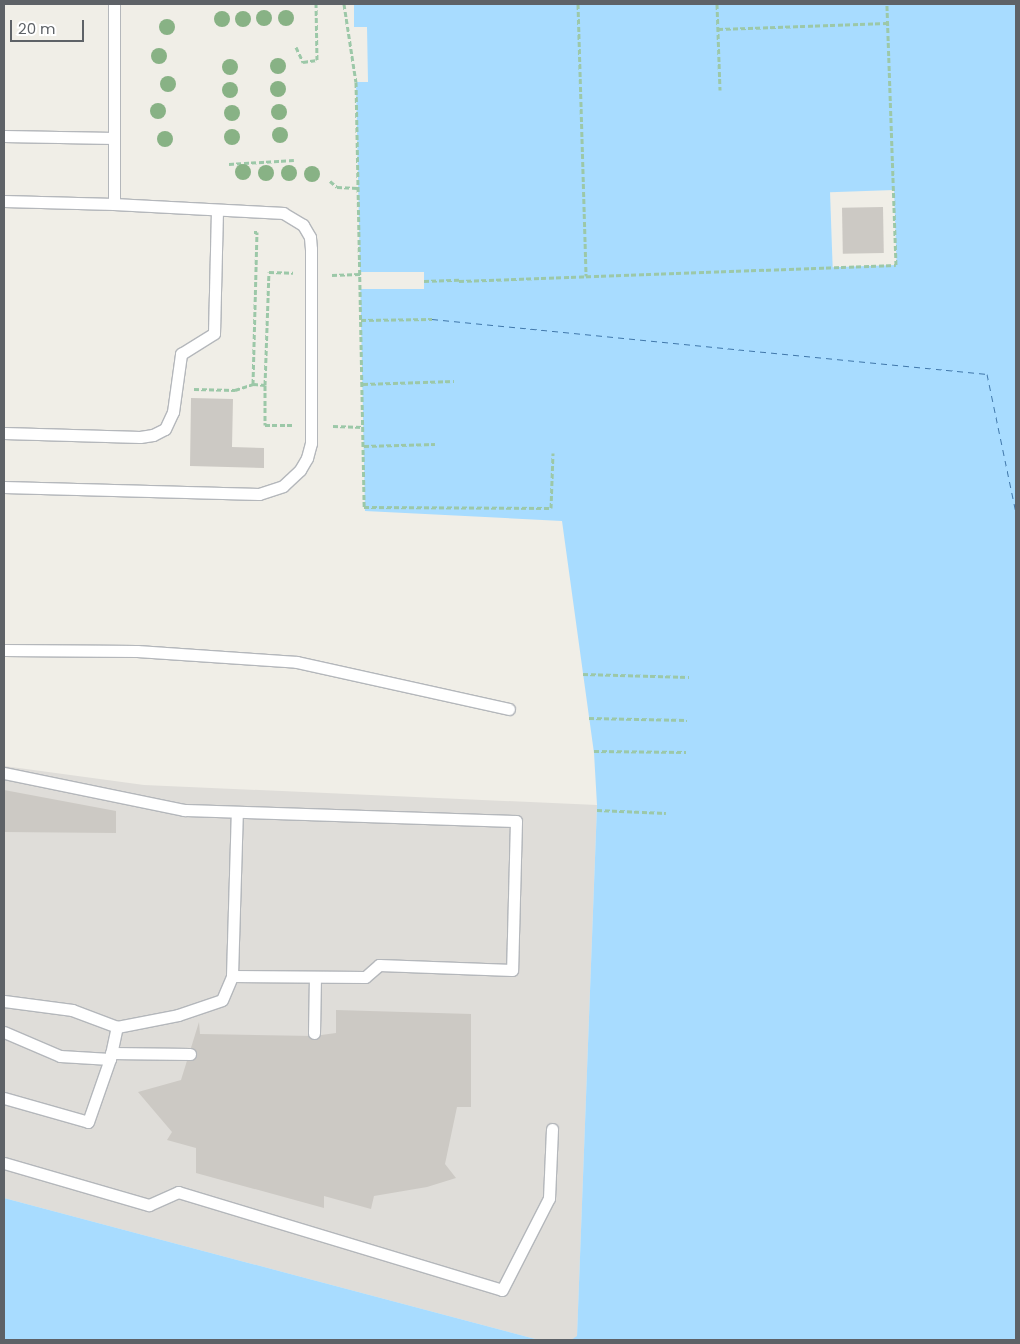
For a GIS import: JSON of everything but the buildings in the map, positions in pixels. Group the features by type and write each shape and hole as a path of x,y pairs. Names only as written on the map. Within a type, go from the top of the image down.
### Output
{"lane":[{"path":"114,4 114,204"},
{"path":"4,136 114,138"},
{"path":"4,201 114,204 217,211 283,213 293,217 310,237 311,443 300,470 283,486 259,494 4,487"},
{"path":"4,433 154,435 169,422 181,354 214,334 217,211"},
{"path":"4,650 137,651 297,662 509,709"},
{"path":"4,773 184,810 516,820 512,970 379,965 366,977 232,976"},
{"path":"4,1001 72,1010 117,1027 178,1015 222,1000 232,976 237,812"},
{"path":"314,1033 315,977"},
{"path":"4,1098 88,1122 111,1056 117,1027"},
{"path":"4,1032 60,1056 190,1054"},
{"path":"4,1163 149,1206 178,1192 502,1290 549,1198 552,1129"}],"path":[{"path":"296,47 302,62 316,60 316,4"},
{"path":"344,4 356,82 364,507 550,508 554,453"},
{"path":"578,4 586,276"},
{"path":"717,4 720,90"},
{"path":"458,281 896,265 887,4"},
{"path":"718,29 887,23"},
{"path":"229,164 294,160"},
{"path":"330,181 337,187 358,188"},
{"path":"249,231 257,232 253,384"},
{"path":"294,273 269,272 265,425 297,425"},
{"path":"332,275 360,274"},
{"path":"424,281 503,279"},
{"path":"361,320 432,319"},
{"path":"363,384 454,381"},
{"path":"176,388 235,390 253,384 265,385"},
{"path":"333,426 363,427"},
{"path":"364,446 435,444"},
{"path":"583,674 688,678"},
{"path":"589,718 687,720"},
{"path":"594,751 686,752"},
{"path":"596,810 666,813"}],"shaded area":[{"path":"4,766 144,785 597,805 577,1337 571,1340 539,1340 4,1198"}],"water":[{"path":"354,4 1016,4 1016,1340 571,1340 577,1336 597,805 594,753 562,521 365,511 356,82 368,82 367,27 354,27"},
{"path":"4,1198 539,1340 4,1340"}],"pier":[{"path":"894,190 897,265 833,267 830,192"},
{"path":"360,272 424,272 424,289 360,289"}],"ferry route":[{"path":"432,319 987,374 1016,513"}]}
